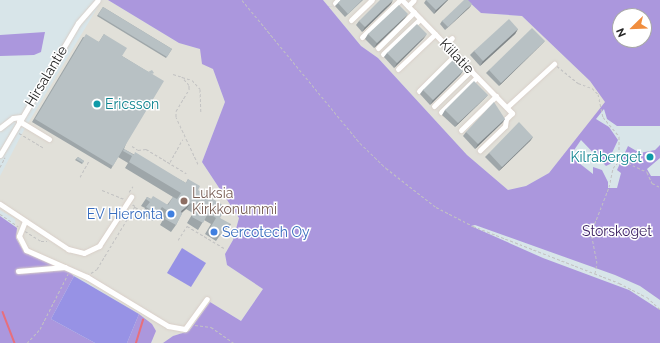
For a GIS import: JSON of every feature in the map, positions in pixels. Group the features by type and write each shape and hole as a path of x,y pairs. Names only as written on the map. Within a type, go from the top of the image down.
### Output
{"street":[{"name":"Hirsalantie","path":"0,156 20,119 78,23 98,0"},
{"path":"351,20 372,0"},
{"path":"362,37 401,0"},
{"name":"Kiilatie","path":"401,0 512,112 506,118 505,126 480,150"},
{"path":"408,6 414,0"},
{"path":"378,48 414,12"},
{"path":"383,54 420,19"},
{"path":"398,69 435,34"},
{"path":"445,44 452,38"},
{"path":"419,91 455,54"},
{"path":"507,107 554,64"},
{"path":"434,106 471,70"},
{"path":"441,112 477,77"},
{"path":"460,130 496,96"},
{"path":"0,128 13,118 20,119 49,138"},
{"path":"0,204 74,252 95,250 104,240 129,196"},
{"path":"25,221 21,228 20,240 26,250 68,268 168,326 185,329 207,299"},
{"path":"18,271 68,268"}],"path":[{"path":"242,0 360,143 406,185 436,207 473,226 594,274 647,297 660,309"},
{"path":"554,64 578,83 592,88 598,94 603,117 619,136 618,162 610,173 608,187 591,234 597,263 594,274"},
{"path":"173,74 192,80 200,89 201,112"},
{"path":"182,77 189,85 189,89 176,111 176,117 184,138 198,164"},
{"path":"18,133 44,148"},
{"path":"170,162 184,138"},
{"path":"132,146 138,150 146,148 186,172"},
{"path":"80,177 89,161"},
{"path":"618,162 645,171 652,183 660,187"},
{"path":"125,200 129,196 133,186"},
{"path":"135,206 142,211 140,215"},
{"path":"0,214 45,242 51,238"},
{"path":"178,240 187,226 224,248"},
{"path":"27,343 40,330 68,268"},
{"path":"190,324 211,327 234,343"}],"shaded area":[{"path":"102,0 108,0 179,43 200,49 213,69 225,102 202,162 239,218 233,240 225,254 227,265 263,289 241,321 210,302 189,331 173,336 163,343 151,343 153,341 139,314 68,271 24,252 16,238 15,219 0,210 0,176 24,130"},
{"path":"323,0 467,0 481,13 522,16 590,81 606,102 549,173 526,186 508,190 467,155 378,58 361,46"},
{"path":"182,248 206,263 191,287 167,273"},
{"path":"74,276 139,314 127,343 95,343 51,319"}],"green space":[{"name":"Storskoget","path":"108,0 323,0 361,46 378,58 467,155 508,190 526,186 549,173 605,102 590,81 522,16 481,13 467,0 660,0 660,126 617,126 607,119 604,109 596,119 609,127 618,140 611,155 614,162 606,166 581,140 570,156 593,174 593,167 602,170 608,182 608,188 617,188 621,173 617,170 628,146 640,153 655,150 660,145 660,158 647,169 651,176 660,176 660,300 640,286 615,275 475,225 471,226 543,258 629,290 660,310 660,343 163,343 173,336 189,331 210,302 241,321 263,289 227,265 225,254 233,240 239,218 202,162 225,102 213,69 202,64 200,49 179,43"},
{"path":"45,32 41,52 34,55 0,56 0,35"},
{"path":"0,216 17,228 16,238 24,252 68,271 74,276 51,319 95,343 0,343"},
{"path":"139,314 152,324 156,331 151,343 127,343"}],"building":[{"path":"341,0 362,0 348,14 338,3"},
{"path":"380,0 393,0 365,27 359,21"},
{"path":"426,0 447,0 436,10"},
{"path":"464,0 468,0 472,4 448,27 442,21"},
{"path":"399,5 408,14 377,43 368,34"},
{"path":"103,7 172,49 167,57 98,15"},
{"path":"509,19 518,29 483,61 474,51"},
{"path":"417,24 427,34 397,63 387,53"},
{"path":"532,28 545,41 501,83 489,70"},
{"name":"Ericsson","path":"86,34 99,42 104,34 127,48 122,56 164,81 113,166 35,119"},
{"path":"453,60 463,71 433,100 423,90"},
{"path":"152,70 154,73 152,74 148,72"},
{"path":"474,81 488,95 458,123 445,110"},
{"path":"494,102 505,119 478,144 466,132"},
{"path":"519,122 533,137 502,167 489,153"},
{"path":"124,149 134,155 135,152 186,183 188,179 200,186 198,190 226,207 220,218 231,224 227,225 221,235 210,228 216,218 208,213 203,223 192,217 198,207 191,203 181,211 182,214 176,225 165,219 169,212 162,207 157,214 146,207 150,202 146,199 147,197 151,199 153,196 168,205 173,197 177,199 181,193 129,162 132,156 123,151"},
{"path":"78,157 84,161 83,163 76,159"}],"waterway":[{"path":"3,312 15,343"},
{"path":"136,343 143,320"}],"place":[{"name":"Ericsson","path":"97,104"},
{"name":"Kilråberget","path":"650,157"},
{"name":"Luksia Kirkkonummi","path":"184,201"},
{"name":"EV Hieronta","path":"171,214"},
{"name":"Sercotech Oy","path":"214,232"}]}
